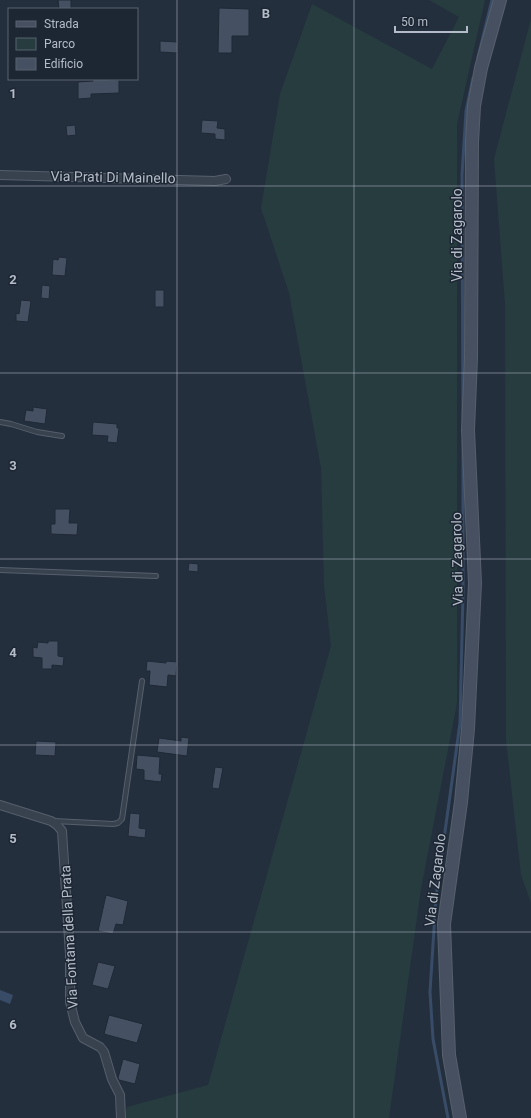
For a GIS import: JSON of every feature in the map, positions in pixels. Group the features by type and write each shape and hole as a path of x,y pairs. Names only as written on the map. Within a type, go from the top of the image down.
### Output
{"main road":[{"name":"Via di Zagarolo","path":"460,1118 449,1055 444,924 461,802 467,737 475,584 468,430 471,358 472,142 474,106 481,68 500,0"}],"street":[{"name":"Via Prati Di Mainello","path":"0,175 215,181 226,179"},
{"path":"0,805 51,821"},
{"name":"Via Fontana della Prata","path":"51,821 61,829 64,840 70,960 69,993 72,1013 83,1038 100,1047 104,1052 112,1079 120,1094 121,1118"}],"lane":[{"path":"0,422 37,432 62,436"},
{"path":"0,570 156,576"},
{"path":"51,821 113,824 118,823 122,819 142,682"}],"green space":[{"path":"429,0 485,0 457,124 457,703 421,889 389,1118 125,1118 127,1107 208,1085 331,646 324,585 321,468 289,293 261,208 280,94 312,4 432,69 459,17"},
{"path":"531,19 531,903 521,875 506,740 505,304 494,159"}],"water":[{"path":"0,990 13,995 10,1004 0,1000"}],"building":[{"path":"58,0 71,0 71,8 59,8"},
{"path":"219,8 249,9 249,36 232,36 232,53 218,53"},
{"path":"160,41 177,42 177,53 160,52"},
{"path":"119,80 119,93 91,94 91,98 78,99 78,82"},
{"path":"202,120 218,121 217,128 225,129 225,140 215,139 215,134 201,133"},
{"path":"75,125 76,135 67,136 66,126"},
{"path":"59,257 67,258 65,276 52,275 53,259 58,260"},
{"path":"42,285 50,286 49,299 41,298"},
{"path":"155,290 164,290 164,307 155,307"},
{"path":"21,300 31,301 28,322 16,321 16,313 19,314"},
{"path":"33,407 47,409 45,424 24,421 26,410 33,411"},
{"path":"93,422 117,424 117,428 119,428 117,443 107,442 108,436 92,435"},
{"path":"55,509 70,509 69,523 78,523 77,535 51,534 51,524 55,524"},
{"path":"189,563 198,564 198,572 188,571"},
{"path":"48,641 58,641 58,656 64,657 63,666 52,665 52,669 42,669 42,658 33,657 33,647 37,648 38,642 48,643"},
{"path":"147,661 166,663 166,661 177,662 176,676 168,675 167,687 149,685 150,671 146,671"},
{"path":"181,737 189,738 187,756 157,752 159,738 181,741"},
{"path":"36,741 56,742 55,756 35,755"},
{"path":"137,755 160,757 159,774 162,774 161,782 144,780 144,770 136,769"},
{"path":"215,767 223,768 219,789 212,788"},
{"path":"130,813 140,814 139,828 146,829 145,838 128,836"},
{"path":"106,895 128,901 123,925 116,924 113,934 98,931"},
{"path":"98,962 115,966 108,989 92,985"},
{"path":"109,1015 143,1024 137,1043 104,1034"},
{"path":"123,1059 140,1064 135,1084 119,1080 118,1078"}],"waterway":[{"path":"478,57 492,0"},
{"path":"463,420 462,175 466,111 473,78"},
{"path":"448,1118 433,1039 430,992 436,897 460,723 463,592 463,441"}]}
